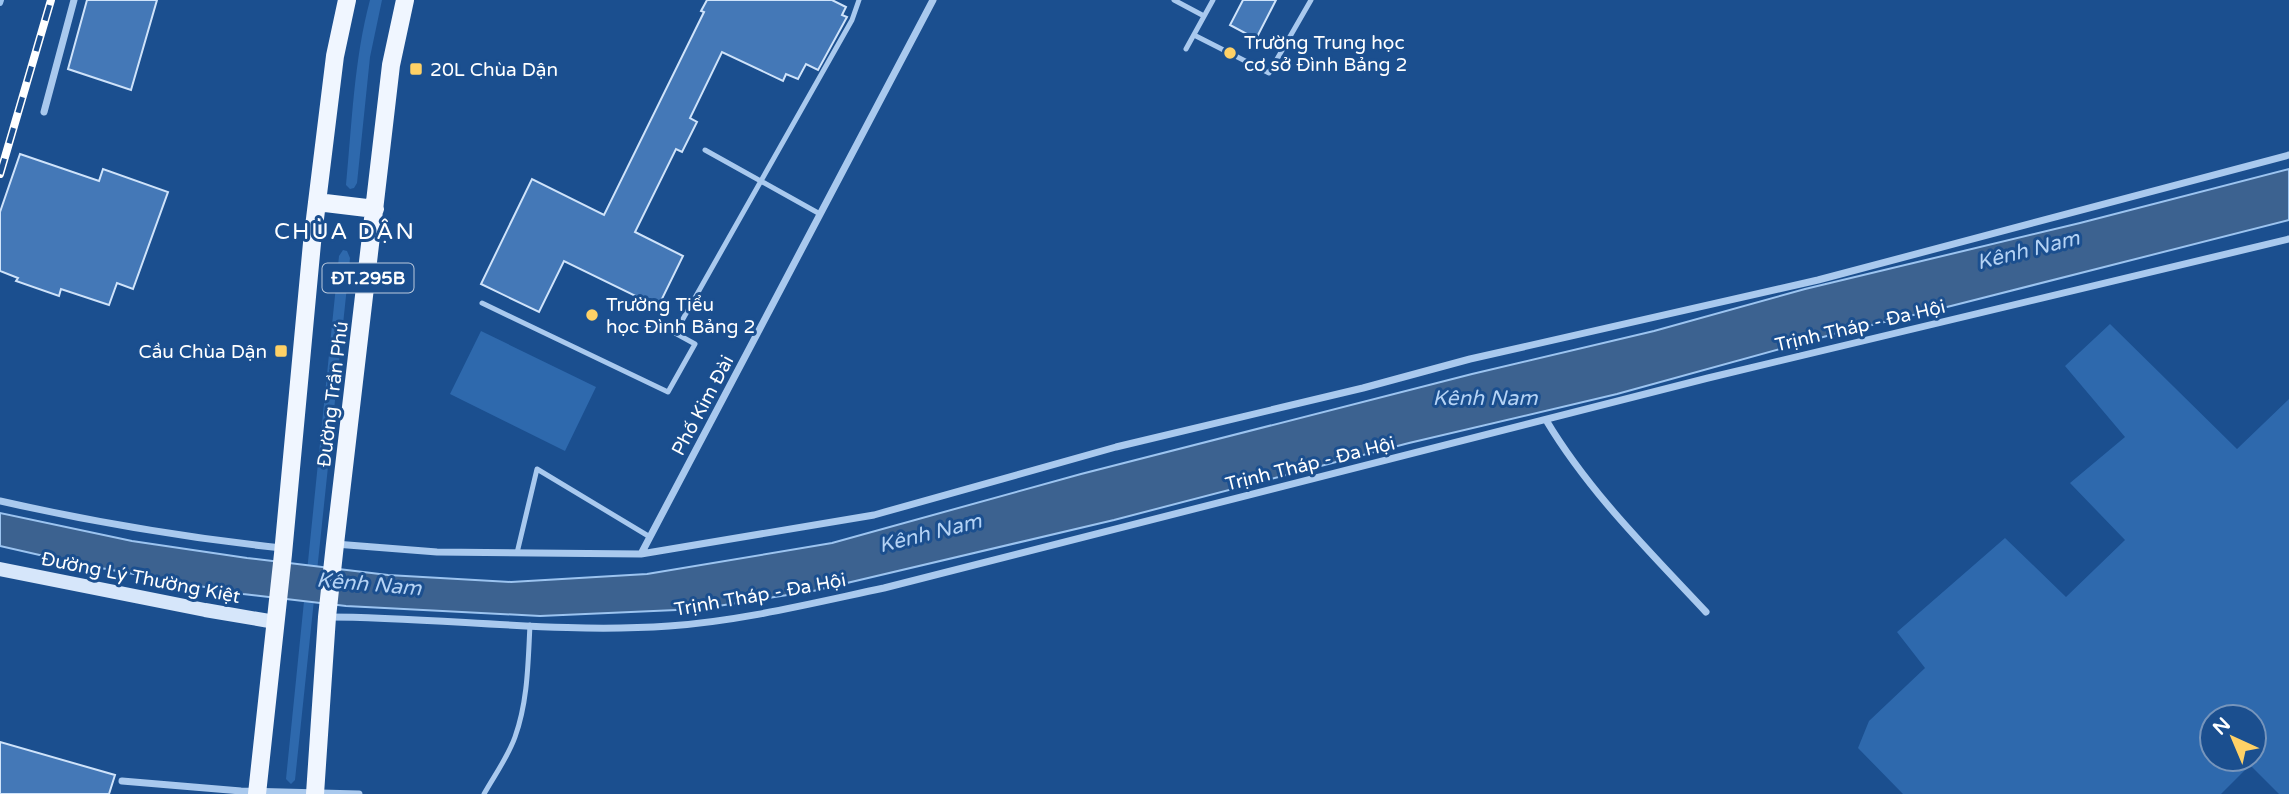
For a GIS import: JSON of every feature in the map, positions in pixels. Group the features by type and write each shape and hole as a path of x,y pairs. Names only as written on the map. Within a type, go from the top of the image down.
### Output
{"main road":[{"name":"Đường Trần Phú","path":"257,792 317,202 335,56 347,0"},
{"name":"Đường Trần Phú","path":"315,793 334,550 391,65 405,0"},
{"path":"317,202 375,209"},
{"name":"Đường Lý Thường Kiệt","path":"0,569 275,622"}],"street":[{"path":"44,112 74,0"},
{"name":"Phố Kim Đài","path":"641,554 933,0"},
{"path":"334,550 369,548 437,552 641,554 874,515 1116,447 1363,388 1470,359 1818,280 2289,155"},
{"name":"Trịnh Tháp - Đa Hội","path":"328,611 599,628 670,626 819,602 884,588 1709,378 2289,239"},
{"path":"1546,420 1566,453 1597,494 1706,612"},
{"path":"0,502 283,551"},
{"path":"122,781 257,792 359,794"}],"lane":[{"path":"482,303 668,392 695,344 675,332 852,20 859,0"},
{"path":"1174,0 1204,16"},
{"path":"1186,48 1213,0"},
{"path":"1194,35 1269,73 1311,0"},
{"path":"705,150 820,214"},
{"path":"517,553 537,469 650,537"},
{"path":"484,794 514,740 523,711 530,625"}],"shaded area":[{"path":"370,0 382,0 370,57 357,183 350,189 346,185 354,92 360,45"},
{"path":"343,250 347,251 350,258 295,780 291,784 286,779 339,256"},
{"path":"2110,324 2237,449 2289,399 2289,794 2279,794 2258,773 2268,773 2268,703 2198,703 2198,773 2242,773 2221,794 1903,794 1858,748 1869,721 1925,668 1897,632 2005,538 2066,597 2125,540 2070,483 2125,437 2065,366"},
{"path":"481,331 596,387 565,451 450,394"}],"water":[{"name":"Kênh Nam","path":"2289,169 2289,220 1834,334 1617,394 1409,443 1114,520 813,591 699,609 540,616 346,606 243,594 79,564 0,546 0,513 132,541 388,575 511,582 647,574 832,543 1081,474 1472,374 1654,331 1805,289 2080,223"}],"building":[{"path":"87,0 157,0 131,90 68,69"},
{"path":"707,0 832,0 846,7 842,15 847,17 818,70 806,64 798,79 786,74 783,81 722,52 690,118 697,122 682,152 676,149 635,232 683,256 658,307 564,261 539,312 481,284 532,179 604,215 704,12 701,11"},
{"path":"1243,0 1276,0 1256,39 1230,25"},
{"path":"20,154 99,181 103,169 168,192 133,289 117,283 109,305 61,289 59,296 16,281 18,278 0,271 0,212"},
{"path":"0,742 115,775 109,794 0,794"}],"railway":[{"path":"0,174 51,0"}],"place":[{"name":"Trường Trung học cơ sở Đình Bảng 2","path":"1230,53"},
{"name":"20L Chùa Dận","path":"416,69"},
{"name":"Trường Tiểu học Đình Bảng 2","path":"592,315"},
{"name":"Cầu Chùa Dận","path":"281,351"}],"district":[{"name":"CHÙA DẬN","path":"345,231"}]}
